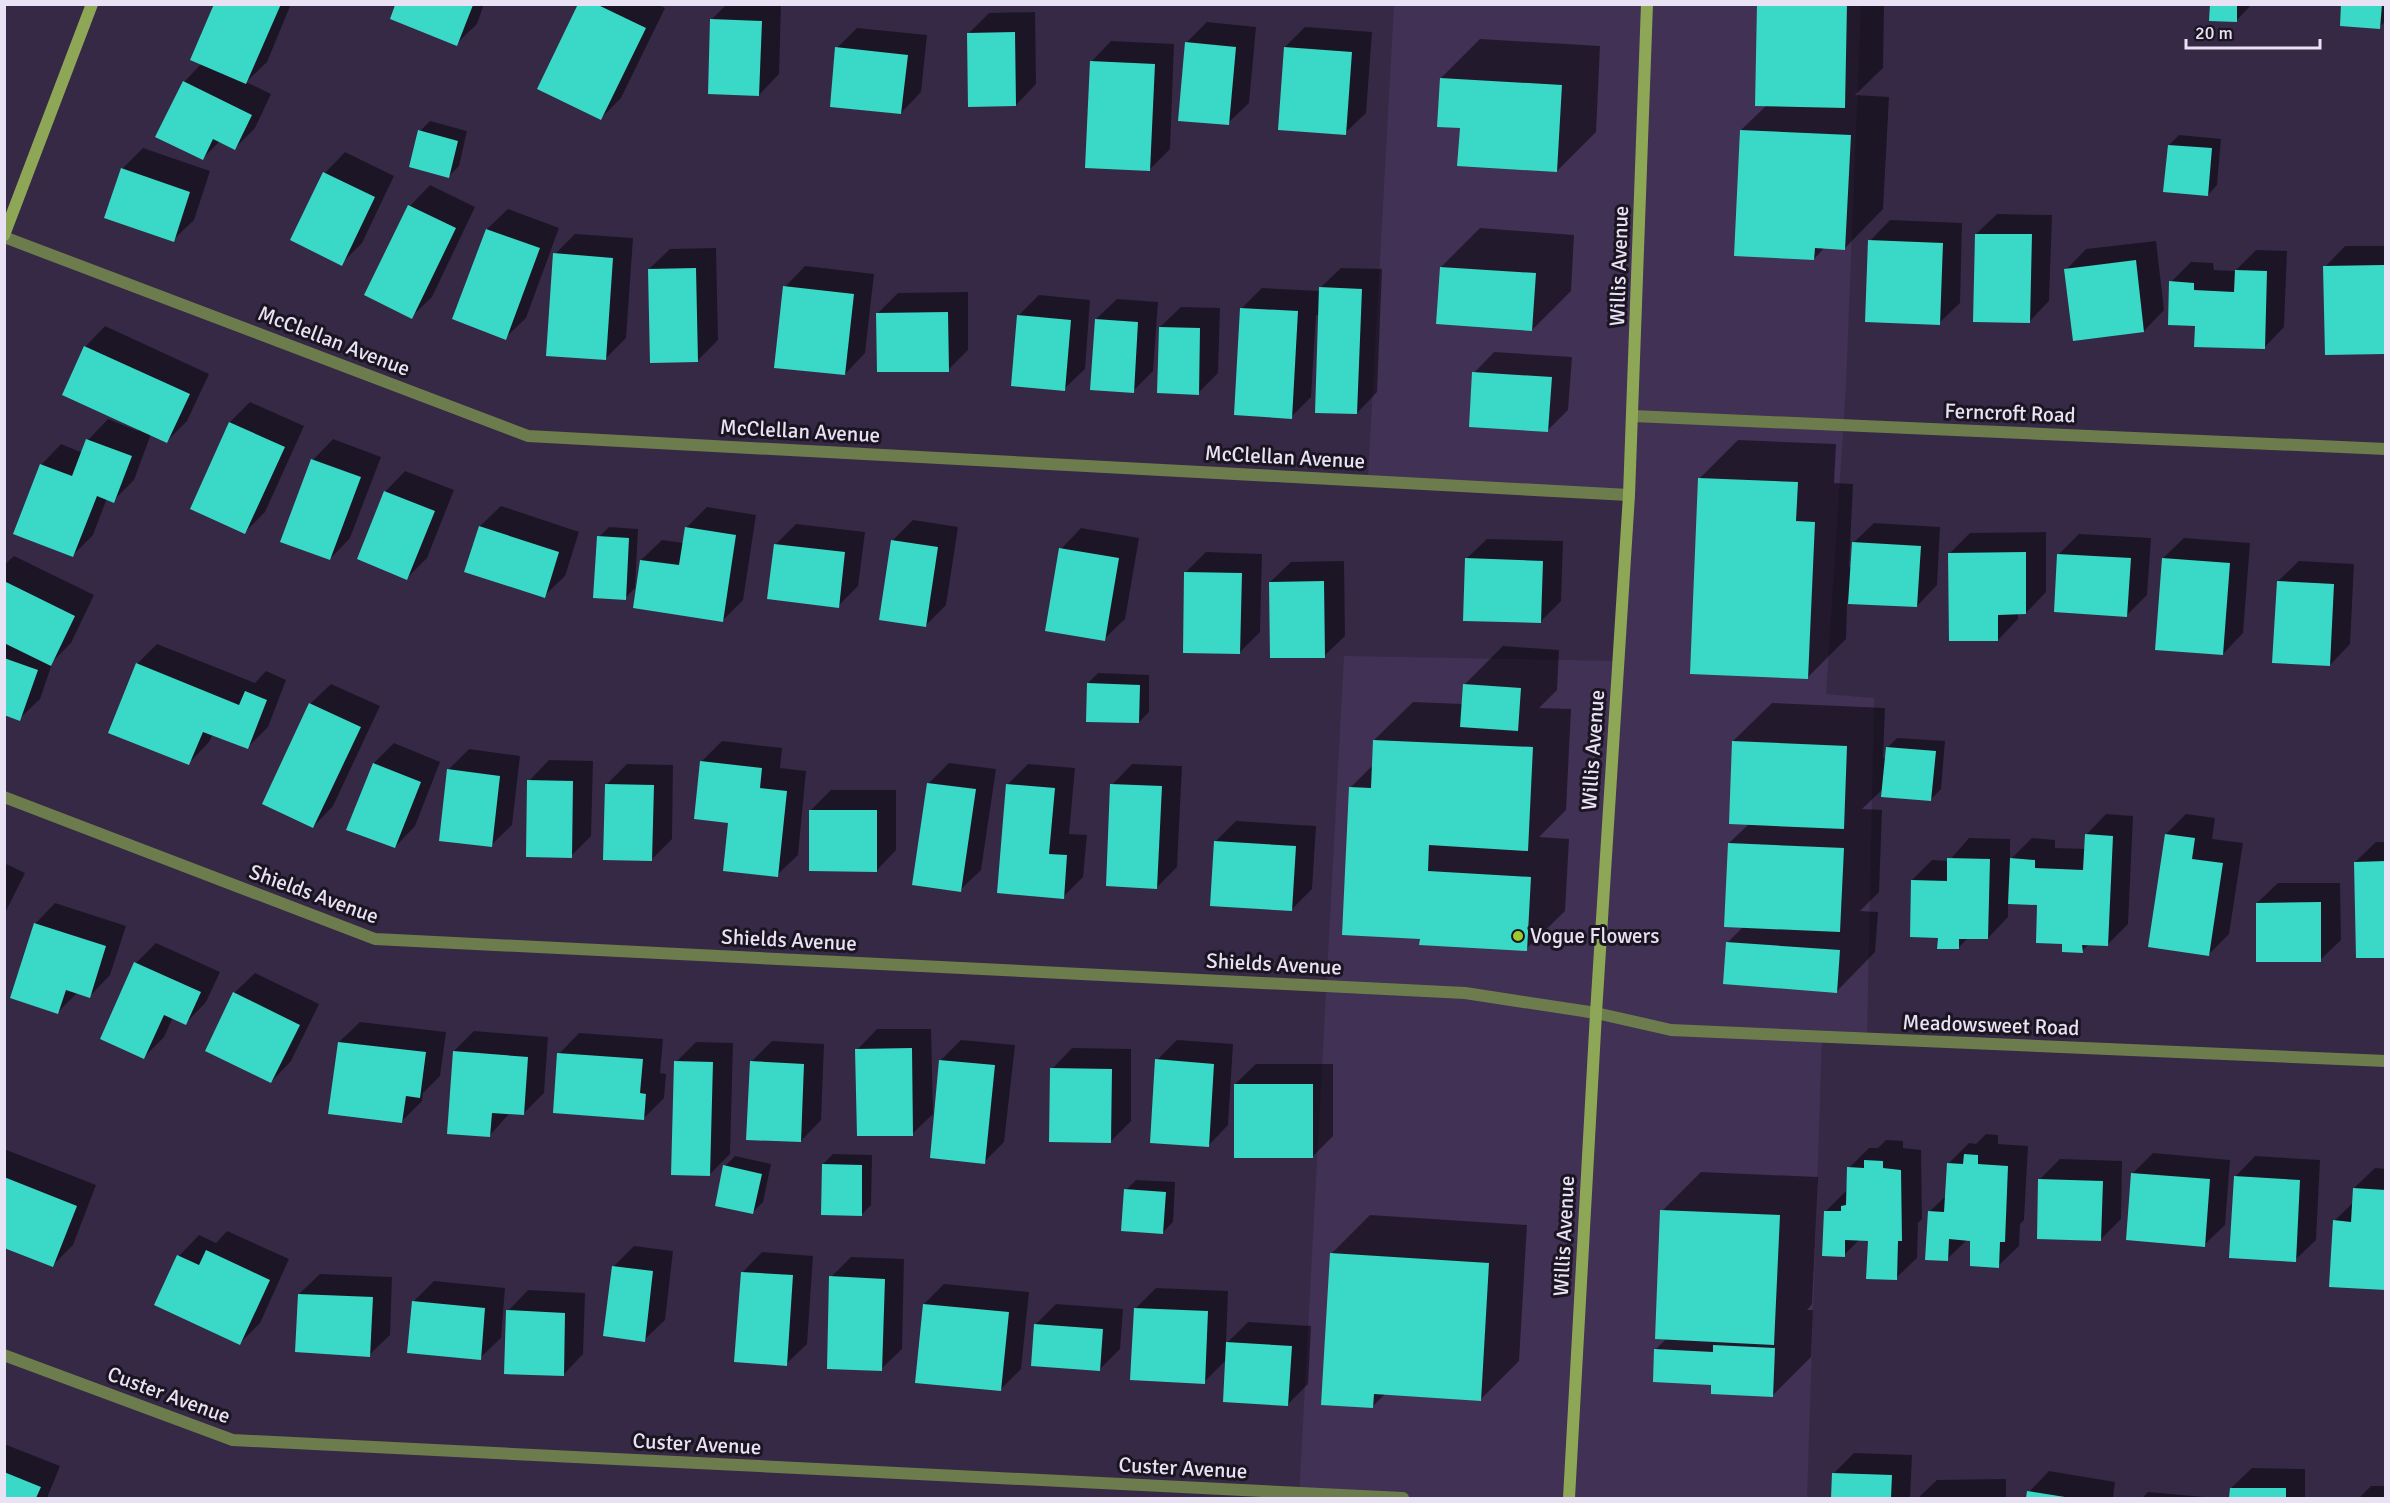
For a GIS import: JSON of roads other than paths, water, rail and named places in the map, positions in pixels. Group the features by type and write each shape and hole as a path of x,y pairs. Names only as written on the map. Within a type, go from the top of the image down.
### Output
{"main road":[{"path":"4,236 92,4"},
{"name":"Willis Avenue","path":"1569,1498 1596,1013 1629,495 1647,4"}],"street":[{"name":"McClellan Avenue","path":"4,236 528,436 1629,495"},
{"name":"Ferncroft Road","path":"1633,416 2385,449"},
{"name":"Shields Avenue","path":"4,797 375,939 1465,993 1596,1013"},
{"name":"Meadowsweet Road","path":"1596,1013 1671,1030 2385,1061"},
{"name":"Custer Avenue","path":"4,1355 232,1440 1404,1498"}],"place":[{"name":"Vogue Flowers","path":"1518,936"}]}
